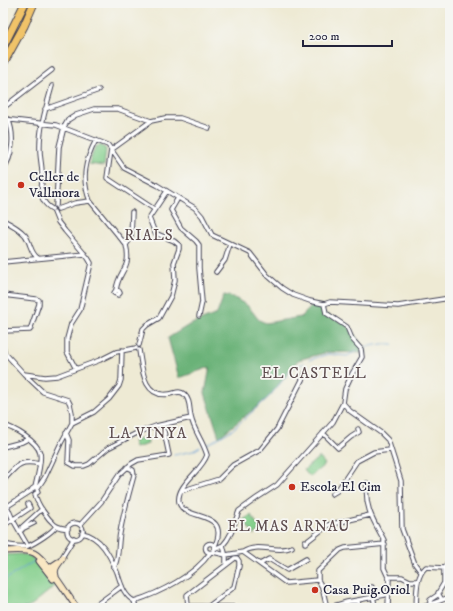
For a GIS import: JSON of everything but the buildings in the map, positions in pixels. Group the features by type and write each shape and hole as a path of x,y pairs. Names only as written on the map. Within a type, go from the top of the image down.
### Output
{"highway":[{"path":"17,21 17,14 22,3"},
{"path":"3,48 25,3"},
{"path":"3,64 24,26 34,3"}],"street":[{"path":"3,108 52,70"},
{"path":"52,86 42,123 40,150 42,173 41,197 53,210 58,222 85,254 90,261 91,266 80,310 70,327 66,347 68,355 76,369"},
{"path":"45,109 99,90"},
{"path":"57,208 59,147 66,122 70,118 94,109 118,109 151,120 180,118 209,128"},
{"path":"3,119 42,123 64,128 108,145 126,169 167,191 200,212 212,235 250,253 268,275 282,288 310,301 324,304 330,302 398,306 450,298"},
{"path":"3,169 7,164 11,151 11,128 8,119"},
{"path":"151,120 111,150 107,178 154,209"},
{"path":"96,140 87,160 85,186 90,201 126,245 128,262 118,279 116,290"},
{"path":"134,601 158,592 182,578 204,562 217,541 219,530 214,523 183,509 179,503 180,492 202,465 207,454 191,418 188,399 183,393 176,392 163,394 149,388 146,382 138,348 143,329 158,318 171,296 175,280 175,260 180,247 174,241 155,232 149,218 167,191"},
{"path":"178,198 171,210 181,228 196,241 198,245 202,302 199,316"},
{"path":"53,210 54,206 57,208 90,201"},
{"path":"126,245 131,238 132,212"},
{"path":"3,220 17,228 25,235 32,252 38,258"},
{"path":"216,272 225,260 230,244"},
{"path":"29,259 32,252"},
{"path":"3,262 85,254"},
{"path":"3,295 36,299 39,300 39,304 30,330 3,331"},
{"path":"212,551 221,546 231,533 239,511 278,485 333,422 343,403 345,389 362,357 361,349 352,339 347,327 326,313 324,304"},
{"path":"3,344 4,352 43,392 68,400 70,404 72,423"},
{"path":"24,374 51,377 100,360 122,350 138,348"},
{"path":"3,509 31,491 33,488 36,488 45,477 72,423 94,412 109,399 119,386 122,380 122,350"},
{"path":"180,492 219,479 234,465 260,450 277,429 306,372"},
{"path":"343,403 350,411 381,433 388,440 400,481 402,529 415,564 420,572"},
{"path":"66,433 69,440 68,462 71,465 80,467 89,464 108,448 137,433 156,426 191,418"},
{"path":"3,425 14,428 36,446 40,453 36,488 38,492 35,494"},
{"path":"323,433 338,448 359,432 358,429"},
{"path":"80,525 101,502 114,482 127,467 138,460 165,456 169,454 164,431"},
{"path":"3,447 28,439"},
{"path":"332,494 337,491 357,460 374,452 390,450"},
{"path":"3,481 22,463 30,461 39,464"},
{"path":"114,567 117,563 120,532 134,475 133,470 127,467"},
{"path":"367,483 365,495 370,515 385,544 384,568 388,577 388,608"},
{"path":"31,491 35,494 36,499 42,509 56,526 68,529"},
{"path":"3,526 30,508 28,504"},
{"path":"7,506 28,546"},
{"path":"20,530 31,523 42,509"},
{"path":"305,541 306,543 328,525 370,515"},
{"path":"60,590 60,587 50,574 51,568 61,560 74,538 79,537 82,533 83,529 80,525 73,523 68,529 69,535 74,538"},
{"path":"3,544 17,547 28,546 54,530 56,526"},
{"path":"82,533 99,541 114,567 122,586 130,599 134,601 136,608"},
{"path":"217,541 226,555 226,565"},
{"path":"217,541 208,544 205,549 226,555 243,552 254,548 286,550 292,547"},
{"path":"211,544 212,551"},
{"path":"385,544 345,548 340,550 318,571 318,580 322,587 327,608 347,602 385,595"},
{"path":"3,551 25,550 35,554 51,568 57,581 75,608"},
{"path":"30,552 51,568"},
{"path":"243,552 286,582 318,580"},
{"path":"209,606 234,587 239,566 239,561 237,558 187,595 188,606 237,608"},
{"path":"38,559 75,608"},
{"path":"260,564 269,559 287,570 306,559"},
{"path":"430,604 430,600 439,594 438,593 444,583 444,568 450,561"},
{"path":"416,608 420,572 426,567 444,568"},
{"path":"388,577 402,577 410,581 418,581"},
{"path":"92,608 122,586"},
{"path":"372,587 375,608"},
{"path":"439,594 442,600"},
{"path":"420,608 450,597"},
{"path":"358,601 359,608"}],"green space":[{"path":"101,145 106,149 104,166 89,164 95,147"},
{"path":"224,295 233,297 248,306 259,320 266,323 301,317 313,305 322,305 324,313 349,326 367,353 328,352 298,360 269,397 219,437 205,393 210,367 179,378 168,338 189,325 217,314"},
{"path":"147,437 148,444 135,448 133,441"},
{"path":"319,457 325,464 310,477 304,470"},
{"path":"251,515 261,530 254,535 243,520"},
{"path":"21,554 32,557 55,586 28,608 3,608 3,555"}],"waterway":[{"path":"364,347 393,344"},
{"path":"309,360 328,354 347,356 359,350"},
{"path":"206,445 232,430 269,397 292,369 304,363"},
{"path":"174,455 193,451 200,447"},
{"path":"3,581 36,560"}],"place":[{"name":"Celler de Vallmora","path":"21,185"},
{"name":"Escola El Cim","path":"292,487"},
{"name":"Casa Puig.Oriol","path":"315,590"}],"district":[{"name":"RIALS","path":"149,235"},
{"name":"EL CASTELL","path":"314,373"},
{"name":"LA VINYA","path":"148,433"},
{"name":"EL MAS ARNAU","path":"289,526"}]}
